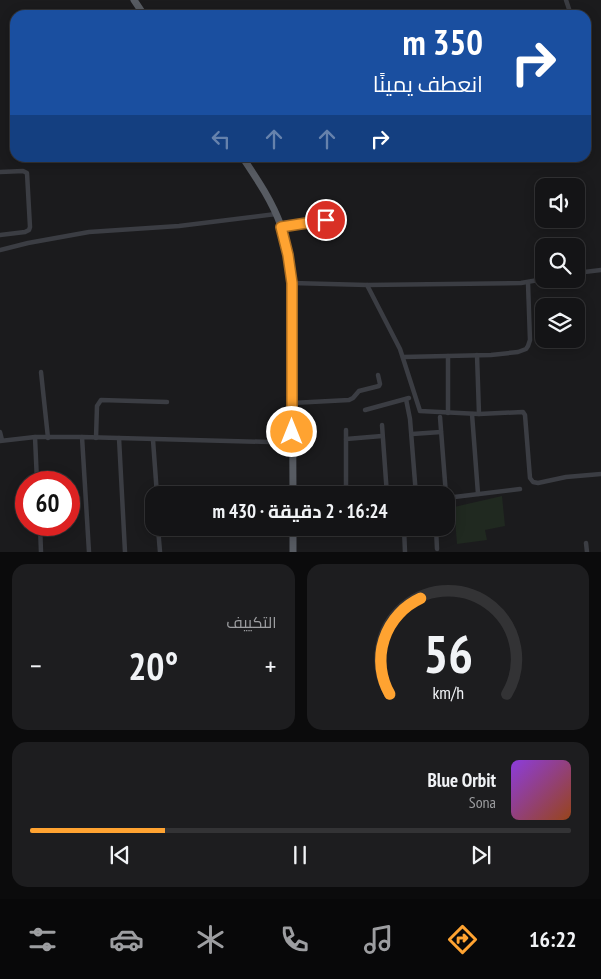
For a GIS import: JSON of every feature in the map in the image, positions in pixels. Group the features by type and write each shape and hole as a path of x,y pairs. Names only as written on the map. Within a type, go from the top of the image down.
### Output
{"main road":[{"path":"246,162 276,214 288,255 292,283 293,486"},
{"path":"293,536 293,552"}],"street":[{"path":"0,172 27,173 30,227 29,230 24,232 0,235"},
{"path":"0,250 89,232 206,223 276,214"},
{"path":"281,227 341,217"},
{"path":"585,272 601,270"},
{"path":"292,283 367,285 528,283 535,281"},
{"path":"403,357 477,355 524,351 530,340 528,283"},
{"path":"367,285 403,357 419,410 423,412 472,414 522,412 524,413 530,478 532,481 535,483 566,477 601,474"},
{"path":"477,355 479,414"},
{"path":"448,356 448,413"},
{"path":"41,372 48,438"},
{"path":"292,403 350,400 358,391 379,386 378,375"},
{"path":"365,410 408,398 415,486"},
{"path":"96,438 97,406 101,400 167,402"},
{"path":"472,414 478,494"},
{"path":"440,417 445,486"},
{"path":"382,425 386,486"},
{"path":"346,430 346,486"},
{"path":"0,432 1,441 34,437 119,438 270,442 292,446"},
{"path":"412,434 441,432"},
{"path":"346,439 382,436"},
{"path":"34,437 36,471"},
{"path":"82,438 89,552"},
{"path":"119,438 125,552"},
{"path":"153,440 156,486"},
{"path":"455,496 520,489"},
{"path":"40,536 41,552"},
{"path":"159,536 160,552"},
{"path":"404,536 405,552"},
{"path":"436,536 437,549"},
{"path":"586,543 588,552"}],"shaded area":[{"path":"502,496 505,526 485,530 487,540 457,544 455,507"}],"route":[{"path":"292,432 292,283 281,227 326,220"}]}
